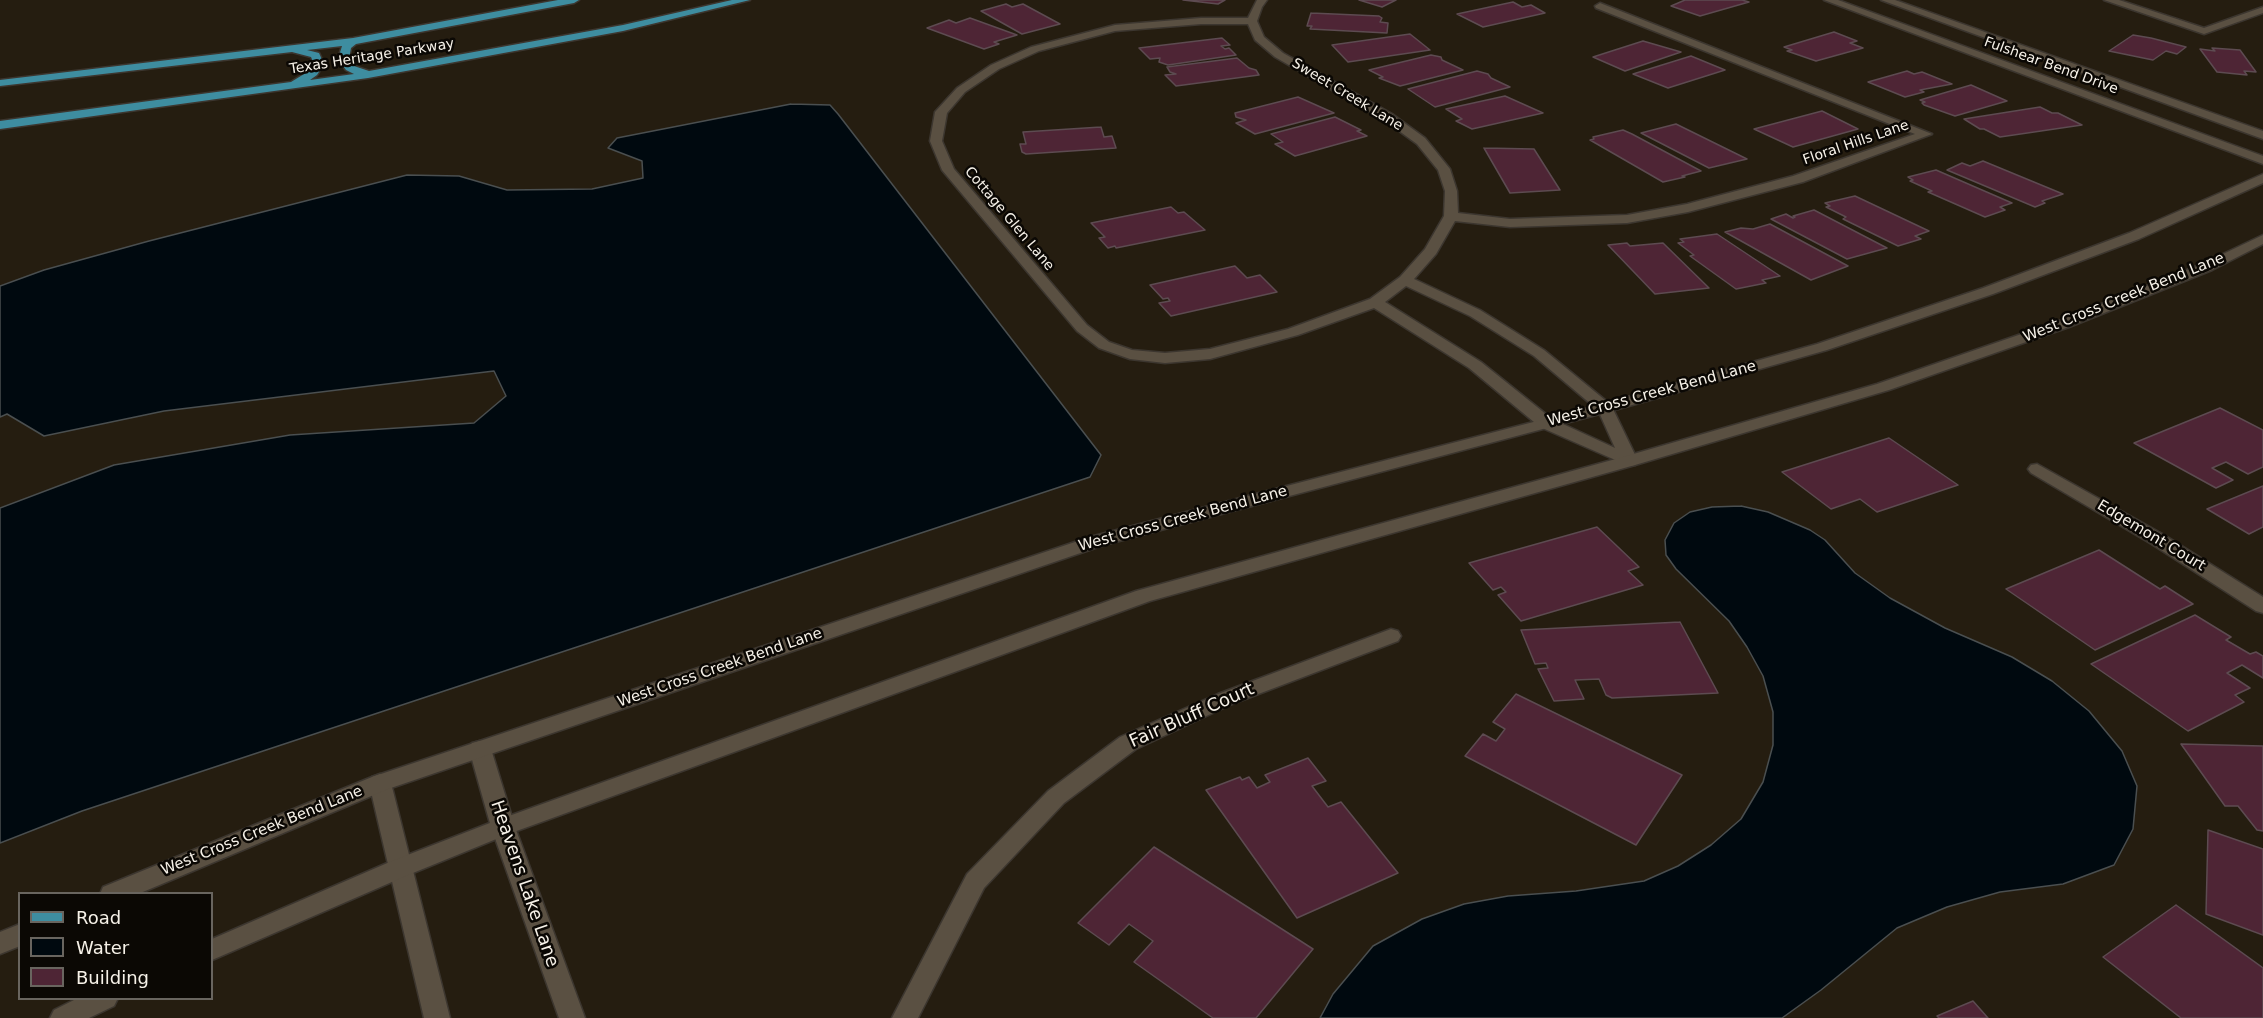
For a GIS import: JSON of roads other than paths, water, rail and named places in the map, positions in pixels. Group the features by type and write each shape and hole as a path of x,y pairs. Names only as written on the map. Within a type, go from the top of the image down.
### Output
{"main road":[{"name":"Texas Heritage Parkway","path":"0,83 353,41 574,0"},
{"name":"Texas Heritage Parkway","path":"0,125 368,75 623,28 745,0"},
{"path":"353,41 346,47 343,59 350,68 368,75"},
{"path":"287,86 313,73 319,64 315,55 289,49"}],"street":[{"path":"1252,21 1257,6 1262,0"},
{"name":"Fulshear Bend Drive","path":"1829,0 2263,160"},
{"name":"Fulshear Bend Drive","path":"1886,0 2263,135"},
{"path":"2109,0 2204,31 2263,10"},
{"name":"Floral Hills Lane","path":"1451,216 1510,223 1627,219 1688,208 1798,179 1926,134 1600,6"},
{"name":"Cottage Glen Lane","path":"1252,21 1201,21 1115,28 1035,50 995,67 961,90 940,112 936,141 948,171 1082,328 1104,345 1130,354 1165,358 1210,354 1293,332 1375,302"},
{"name":"Sweet Creek Lane","path":"1252,21 1259,38 1278,55 1388,117 1421,141 1444,169 1451,191 1451,216"},
{"name":"West Cross Creek Bend Lane","path":"117,892 380,783 1097,541 1605,408 1822,346 1988,291 2134,236 2263,178"},
{"path":"1451,216 1431,251 1405,280 1375,302 1476,365 1546,423 1629,461"},
{"name":"West Cross Creek Bend Lane","path":"213,950 400,868 503,827 1143,596 1629,461 1883,387 2064,324 2207,267 2263,239"},
{"path":"1405,280 1475,314 1539,353 1605,408 1629,461"},
{"name":"Edgemont Court","path":"2037,469 2157,538 2263,606"},
{"name":"Fair Bluff Court","path":"905,1018 975,881 1056,797 1128,743 1225,699 1391,636"},
{"name":"Heavens Lake Lane","path":"480,749 503,827 572,1018"},
{"path":"380,783 437,1018"},
{"path":"0,943 18,935"},
{"path":"63,1018 103,1000"}],"water":[{"path":"791,104 830,105 838,114 1101,455 1090,477 82,811 0,843 0,508 114,465 290,435 474,423 506,396 494,371 164,411 44,436 7,414 0,417 0,286 44,270 149,241 407,175 459,176 507,190 592,189 643,178 642,161 608,148 617,138"},
{"path":"1741,506 1768,512 1810,530 1825,540 1855,573 1890,598 1945,628 2012,657 2052,681 2089,711 2122,751 2137,786 2133,829 2114,865 2063,884 2000,892 1947,907 1897,928 1821,990 1782,1018 1320,1018 1333,994 1373,946 1422,919 1464,904 1508,896 1576,891 1644,881 1678,866 1711,845 1741,819 1763,782 1773,745 1773,712 1763,676 1747,647 1729,621 1676,569 1666,555 1665,540 1674,523 1690,512 1712,507"}]}
